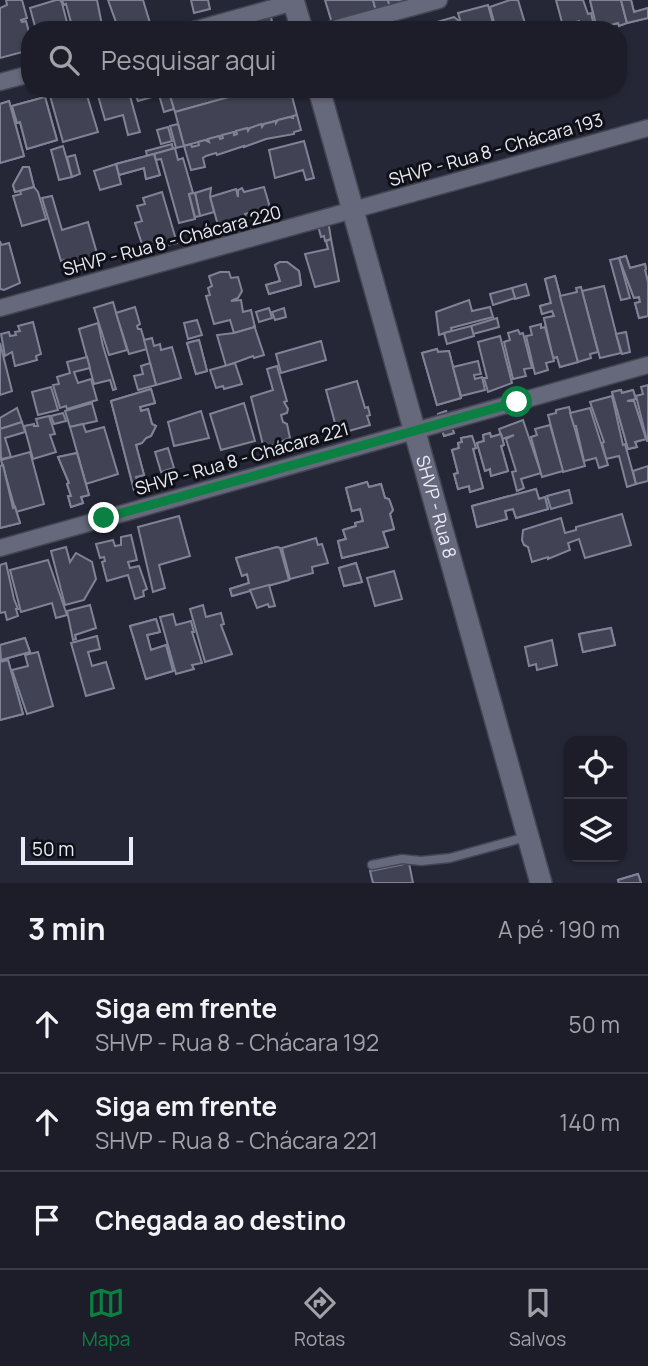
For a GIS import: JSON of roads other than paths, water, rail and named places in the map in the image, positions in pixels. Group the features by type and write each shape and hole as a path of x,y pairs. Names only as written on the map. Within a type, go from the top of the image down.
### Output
{"street":[{"path":"363,21 439,0"},
{"path":"225,21 294,1 300,21"},
{"path":"0,82 21,76"},
{"name":"SHVP - Rua 8","path":"322,98 541,883"},
{"name":"SHVP - Rua 8 - Chácara 193","path":"354,211 648,128"},
{"name":"SHVP - Rua 8 - Chácara 220","path":"0,308 354,211"},
{"name":"SHVP - Rua 8 - Chácara 221","path":"0,548 648,365"}],"lane":[{"path":"372,866 402,859 421,861 450,858 528,837"}]}
